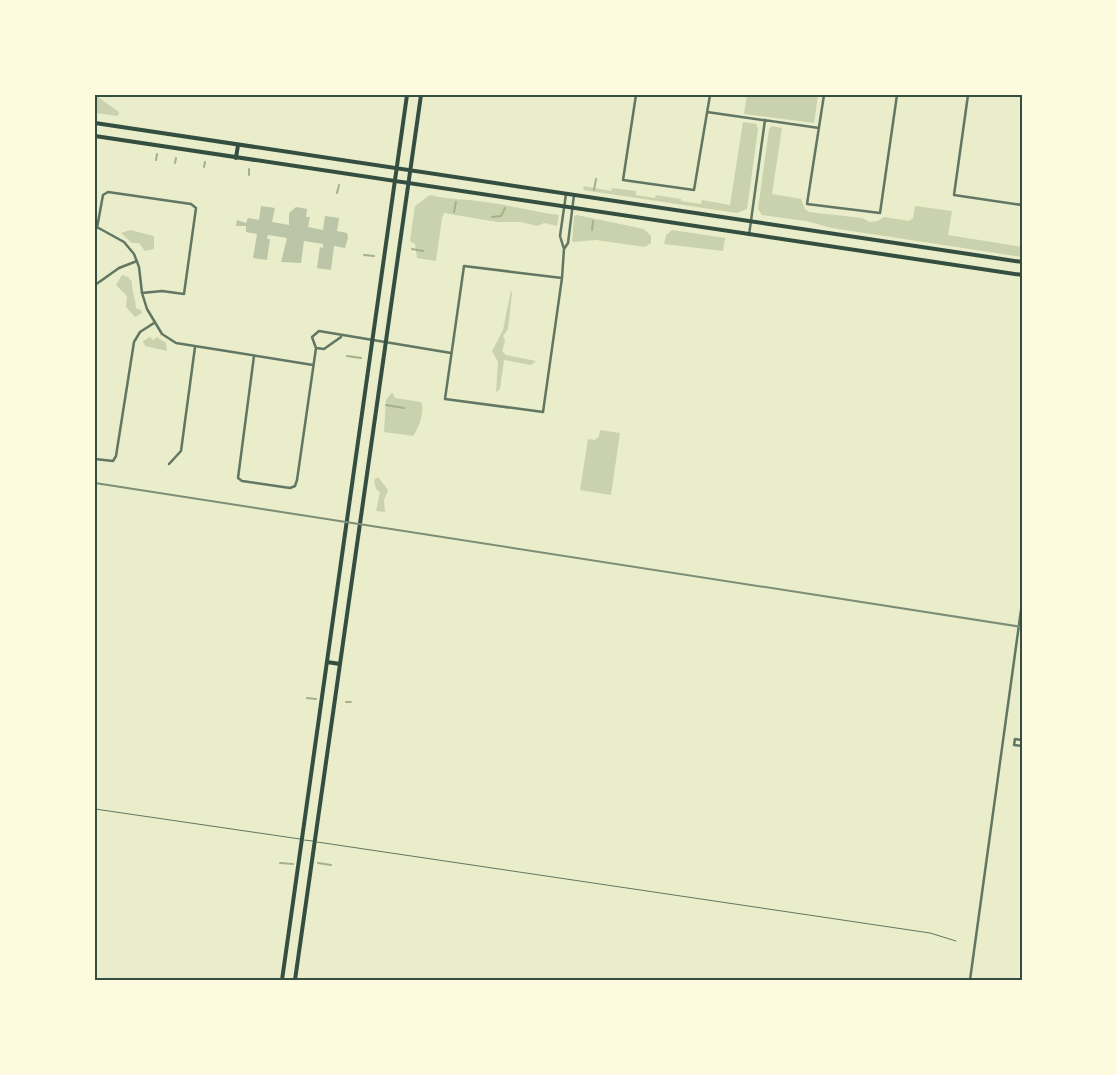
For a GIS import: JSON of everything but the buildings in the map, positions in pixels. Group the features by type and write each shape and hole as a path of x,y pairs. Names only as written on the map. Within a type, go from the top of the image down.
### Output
{"main road":[{"path":"282,980 407,95"},
{"path":"295,980 385,344 410,184 421,95"},
{"path":"95,124 1022,262"},
{"path":"95,136 1022,275"},
{"path":"236,158 238,145"},
{"path":"327,662 340,664"}],"street":[{"path":"636,95 623,180 694,190 710,95"},
{"path":"824,95 807,204 880,213 897,95"},
{"path":"968,95 954,195 1022,205"},
{"path":"707,112 819,128"},
{"path":"749,235 765,120"},
{"path":"142,293 162,291 184,294 196,208 191,204 108,192 103,195 96,229 109,233 124,242 134,254 137,261 142,293 154,323 162,334 176,343 195,347 313,365"},
{"path":"562,278 464,266 445,399 543,412 562,278 564,249 560,236 566,194"},
{"path":"564,249 568,243 574,195"},
{"path":"95,285 119,268 137,261"},
{"path":"95,460 113,461 116,456 134,342 140,332 154,323"},
{"path":"254,356 238,478 242,481 290,488 295,486 316,348 312,337 319,332 451,354"},
{"path":"316,348 324,349 341,337"},
{"path":"169,464 181,451 195,347"},
{"path":"970,980 1022,603"},
{"path":"1022,740 1015,739 1014,745 1022,746"}],"lane":[{"path":"95,809 930,933 956,941"}],"green space":[{"path":"95,95 119,112 118,116 95,113"},
{"path":"747,95 818,95 814,123 744,114"},
{"path":"743,122 756,124 758,129 747,209 737,213 583,190 584,186 611,191 612,188 636,191 636,195 655,198 656,195 701,204 702,200 730,205"},
{"path":"772,126 782,128 772,194 801,199 805,209 809,212 862,218 870,222 878,221 884,217 909,221 913,218 915,206 952,211 948,235 1022,247 1022,257 832,228 806,221 762,215 758,209 769,129"},
{"path":"430,195 494,203 559,215 557,226 544,223 537,226 521,222 497,222 444,213 436,261 417,258 415,244 410,241 415,206"},
{"path":"577,215 644,229 651,236 651,243 645,247 596,240 572,242 574,216"},
{"path":"130,230 154,236 154,249 145,251 139,243 132,243 121,233"},
{"path":"672,230 725,238 723,251 664,244 666,235"},
{"path":"122,275 128,277 132,282 136,308 141,310 142,313 135,317 126,307 127,296 116,285"},
{"path":"511,290 508,329 503,336 505,341 502,351 506,355 536,361 531,365 504,360 500,389 496,392 498,362 492,351 503,330"},
{"path":"150,337 153,340 157,337 166,343 167,351 145,346 143,341"},
{"path":"392,392 395,398 421,402 421,420 413,436 384,432 386,400"},
{"path":"600,430 620,433 611,495 580,490 588,439 595,440 599,436"},
{"path":"378,477 388,490 384,500 385,512 376,511 380,492 376,489 374,480"}],"waterway":[{"path":"156,160 157,154"},
{"path":"175,163 176,158"},
{"path":"204,167 205,162"},
{"path":"249,169 249,175"},
{"path":"594,190 596,179"},
{"path":"337,193 339,185"},
{"path":"454,212 456,202"},
{"path":"492,217 501,216 505,208"},
{"path":"592,230 593,221"},
{"path":"412,249 423,251"},
{"path":"364,255 374,256"},
{"path":"347,356 361,358"},
{"path":"386,405 404,408"},
{"path":"307,698 316,699"},
{"path":"346,702 351,702"},
{"path":"280,863 293,864"},
{"path":"318,863 331,865"}],"railway":[{"path":"95,483 1022,627"}]}
